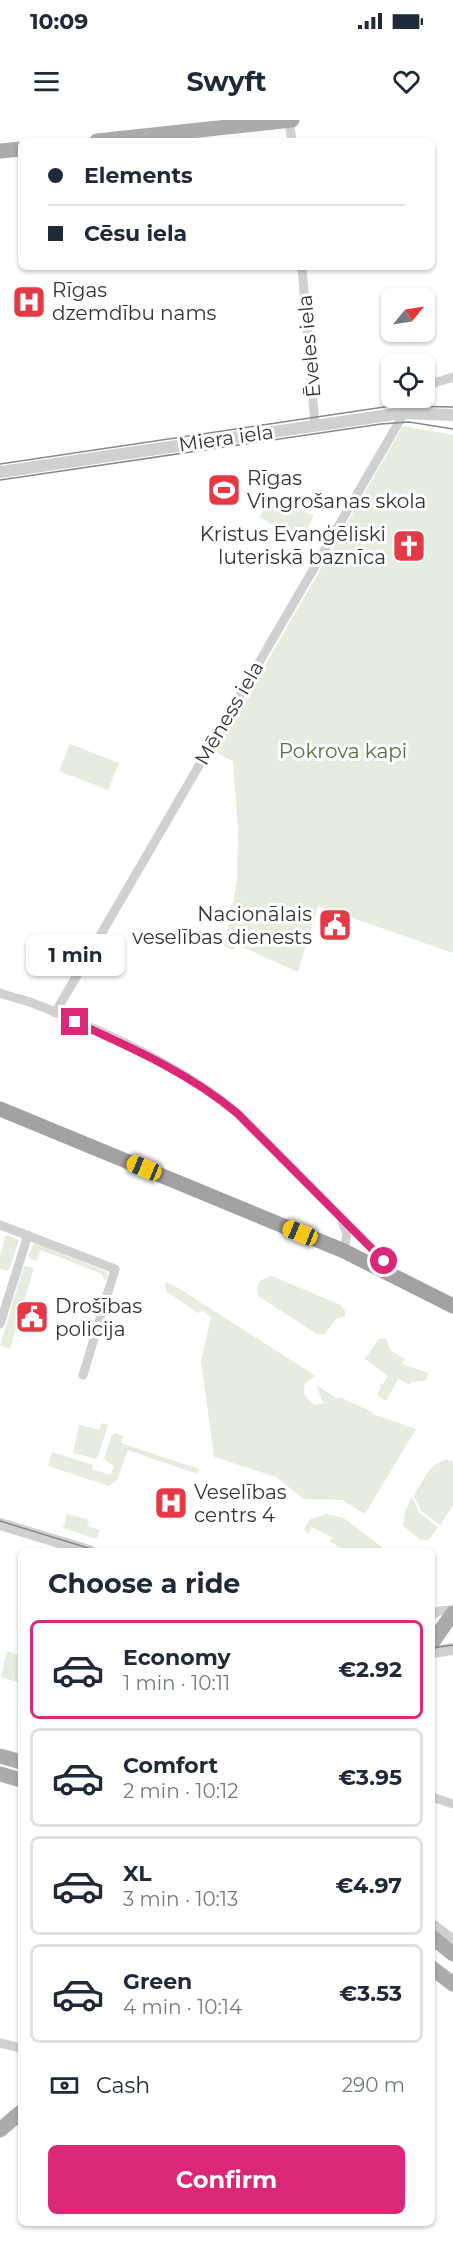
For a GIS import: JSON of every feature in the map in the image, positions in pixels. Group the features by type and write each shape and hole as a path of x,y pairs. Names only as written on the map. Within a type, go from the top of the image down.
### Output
{"highway":[{"path":"0,1108 344,1251 391,1272 453,1306"}],"main road":[{"path":"125,138 290,120"},
{"path":"0,152 18,149"},
{"path":"435,1639 453,1612"},
{"path":"0,1756 18,1761"},
{"path":"0,1774 18,1779"},
{"path":"435,1939 453,1954"},
{"path":"435,1970 453,1984"},
{"path":"0,2130 18,2115"}],"street":[{"path":"290,120 292,138"},
{"name":"Ēveles iela","path":"302,270 315,425"},
{"path":"435,383 453,377"},
{"name":"Mēness iela","path":"56,1013 405,408"},
{"name":"Miera iela","path":"0,472 402,412 453,415"},
{"path":"0,993 32,1002 56,1013 172,1069 218,1097 237,1113 375,1252 391,1272"},
{"path":"342,1221 347,1234 344,1251"},
{"path":"0,1225 115,1269 82,1375"},
{"path":"0,1324 28,1235"},
{"path":"0,1524 79,1548"},
{"path":"435,1615 453,1612"},
{"path":"435,1652 453,1649"},
{"path":"435,1798 453,1804"},
{"path":"435,1925 453,1939"},
{"path":"0,2043 18,2047"}],"green space":[{"name":"Pokrova kapi","path":"403,426 453,435 453,953 318,906 298,972 236,944 234,950 224,946 237,882 238,832 233,761 215,752"},
{"path":"272,494 314,516 301,540 259,517"},
{"path":"70,744 119,763 108,790 59,771"},
{"path":"6,1235 19,1240 9,1271 0,1269 0,1256"},
{"path":"34,1242 107,1272 107,1278 104,1280 102,1274 41,1250 37,1261 28,1258"},
{"path":"24,1266 34,1268 10,1349 0,1345"},
{"path":"272,1276 341,1305 345,1311 345,1317 337,1318 325,1334 317,1334 258,1296 257,1287 261,1280"},
{"path":"165,1282 175,1286 316,1376 305,1383 304,1394 314,1405 323,1403 316,1385 338,1399 340,1397 372,1414 416,1429 365,1514 342,1500 304,1499 276,1477 214,1457 201,1361 211,1317 203,1311 198,1313 166,1291"},
{"path":"379,1339 387,1339 390,1350 405,1359 402,1364 428,1373 427,1380 411,1382 410,1385 398,1379 386,1401 377,1395 381,1387 379,1384 382,1385 388,1376 365,1359"},
{"path":"102,1423 108,1425 97,1459 73,1453 79,1425 99,1430"},
{"path":"115,1433 123,1436 121,1443 199,1469 197,1474 128,1450 117,1480 109,1486 48,1466 52,1452 93,1465 92,1469 110,1475 114,1466 104,1459 111,1437"},
{"path":"447,1460 453,1461 453,1505 440,1525 421,1511 414,1496 431,1469 436,1464"},
{"path":"412,1497 419,1512 438,1527 429,1540 421,1540 403,1526 405,1511"},
{"path":"67,1514 89,1520 87,1526 100,1530 97,1539 63,1528"},
{"path":"327,1514 344,1518 383,1548 342,1548 330,1542 332,1537 311,1527 308,1534 304,1529 310,1519"},
{"path":"7,1651 18,1655 18,1682 1,1677"}],"tram line":[{"path":"0,464 391,406 453,407"},
{"path":"0,480 381,424 409,422 453,429"},
{"path":"0,1521 88,1548"},
{"path":"435,1648 453,1645"}],"place":[{"name":"Rīgas dzemdību nams","path":"29,302"},
{"name":"Rīgas Vingrošanas skola","path":"224,490"},
{"name":"Kristus Evanģēliski luteriskā baznīca","path":"409,546"},
{"name":"Nacionālais veselības dienests","path":"335,925"},
{"name":"Drošības policija","path":"32,1317"},
{"name":"Veselības centrs 4","path":"171,1503"}],"route":[{"path":"75,1022 172,1069 218,1097 237,1113 384,1261"}]}
